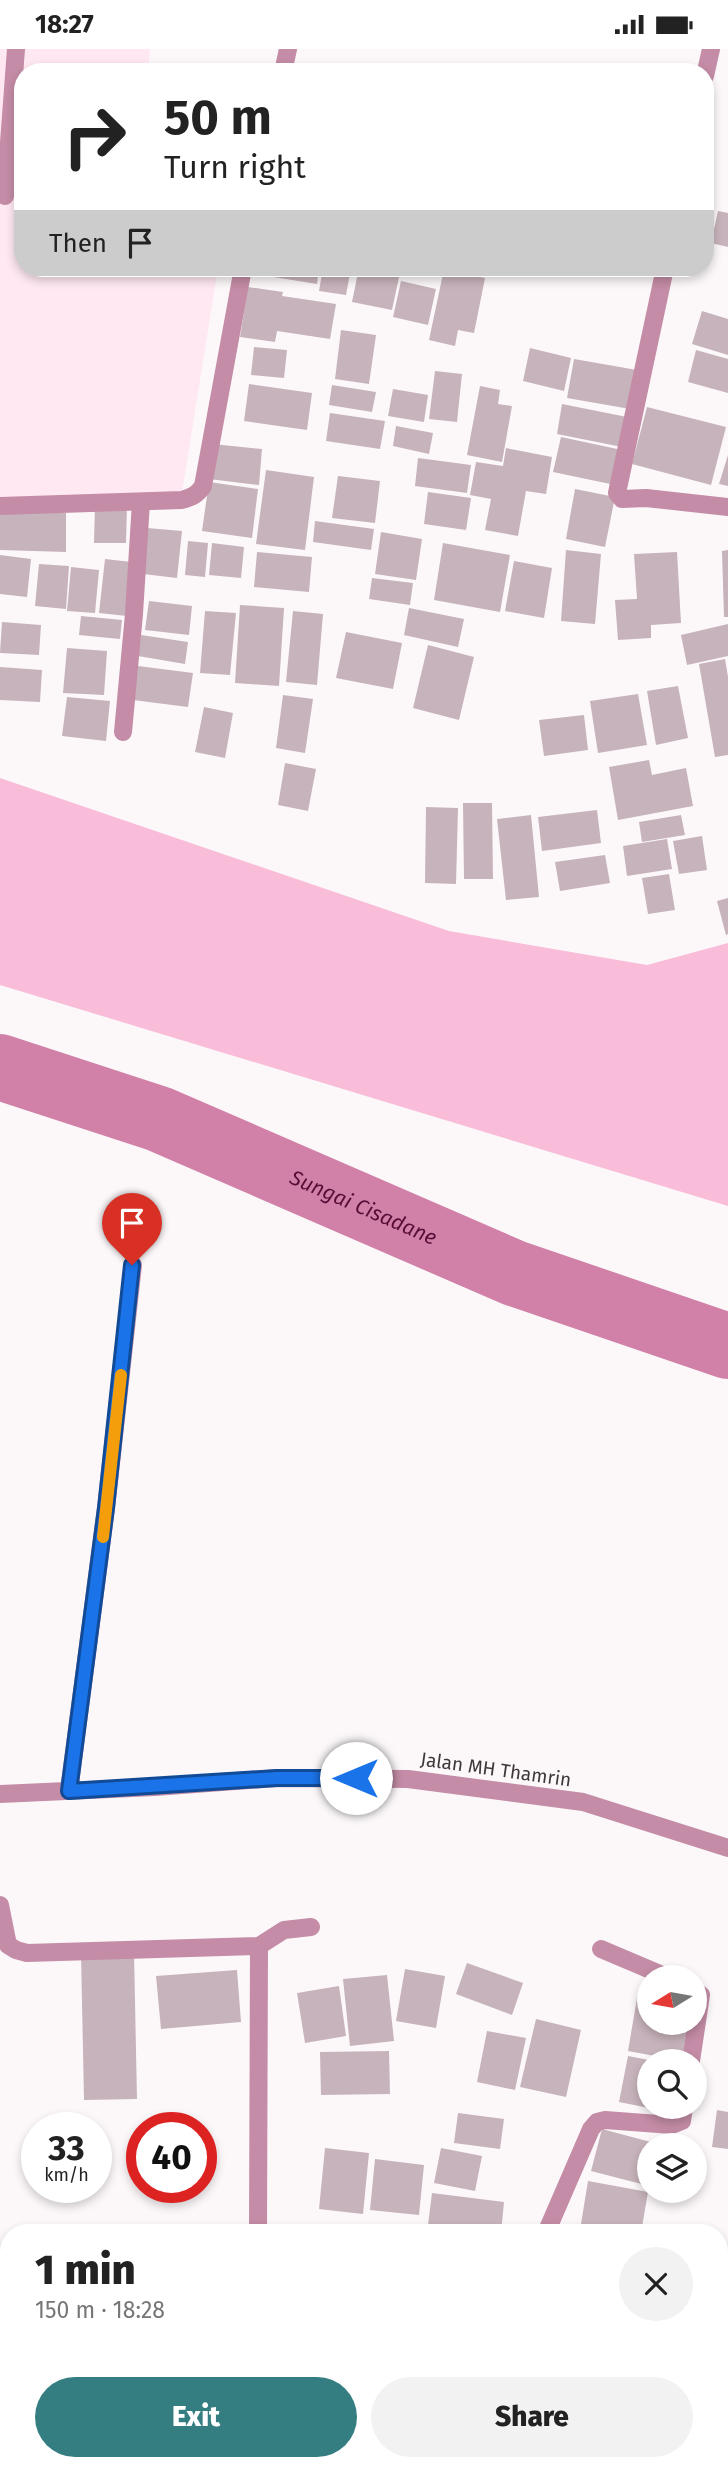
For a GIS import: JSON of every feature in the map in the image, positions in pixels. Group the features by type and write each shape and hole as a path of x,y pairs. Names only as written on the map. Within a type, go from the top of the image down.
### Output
{"street":[{"path":"5,196 14,76"},
{"path":"0,506 182,501 193,497 203,486 241,277"},
{"path":"663,277 617,493 622,499 646,498 728,507"},
{"path":"123,731 141,502"},
{"path":"69,1791 106,1508 132,1265"},
{"name":"Jalan MH Thamrin","path":"0,1794 277,1778 408,1779 583,1802 728,1848"},
{"path":"0,1905 8,1945 16,1951 27,1953 258,1945 284,1930 311,1927"},
{"path":"258,1945 258,2224"},
{"path":"601,1949 639,1965"},
{"path":"550,2224 575,2164 597,2122 605,2120 672,2125 682,2119"}],"shaded area":[{"path":"0,49 150,49 149,63 14,63 14,277 217,277 182,493 0,498"},
{"path":"0,778 449,931 647,965 728,943 728,1206 0,985"}],"building":[{"path":"718,211 728,213 728,247 714,244"},
{"path":"273,277 318,277 317,284"},
{"path":"321,277 349,277 346,295 319,291"},
{"path":"357,277 399,277 392,310 352,302"},
{"path":"442,277 485,278 474,333 458,330 455,346 429,340"},
{"path":"401,281 436,289 428,325 393,317"},
{"path":"248,287 283,292 282,296 336,304 330,339 277,331 275,342 240,337"},
{"path":"702,311 728,319 728,355 692,344"},
{"path":"341,330 376,335 369,384 335,379"},
{"path":"254,347 287,350 284,378 251,375"},
{"path":"530,348 571,358 564,391 523,381"},
{"path":"696,350 728,359 728,393 688,382"},
{"path":"574,359 637,370 630,409 567,398"},
{"path":"435,371 462,374 457,422 429,419"},
{"path":"249,384 312,393 307,430 244,421"},
{"path":"332,385 376,392 372,412 329,405"},
{"path":"480,386 500,390 498,404 512,406 502,462 467,455"},
{"path":"393,389 428,395 424,422 388,416"},
{"path":"562,404 627,417 622,447 557,434"},
{"path":"647,407 726,427 711,485 632,464"},
{"path":"330,413 385,421 380,449 326,441"},
{"path":"396,426 433,433 429,454 393,446"},
{"path":"561,437 622,450 615,485 553,472"},
{"path":"213,444 262,449 259,485 209,479"},
{"path":"506,448 552,457 546,494 526,491 518,536 485,530 491,499 470,495 476,462 503,466"},
{"path":"728,455 728,486 719,484"},
{"path":"418,458 471,465 467,493 415,486"},
{"path":"266,470 314,477 305,550 256,544"},
{"path":"338,476 380,481 375,523 332,518"},
{"path":"209,482 258,489 252,538 202,531"},
{"path":"575,489 615,497 605,547 566,539"},
{"path":"428,492 471,498 466,530 424,524"},
{"path":"95,505 127,506 126,543 94,543"},
{"path":"0,512 66,513 66,552 0,550"},
{"path":"315,521 374,529 371,550 313,542"},
{"path":"147,528 182,531 177,578 143,574"},
{"path":"381,532 422,539 416,580 375,574"},
{"path":"188,541 208,543 205,577 185,575"},
{"path":"212,543 244,547 241,578 209,575"},
{"path":"443,543 510,555 500,612 434,600"},
{"path":"566,550 601,554 595,624 561,621"},
{"path":"728,550 728,617 724,617 722,551"},
{"path":"257,552 312,557 309,592 254,587"},
{"path":"677,552 681,623 651,625 651,638 618,640 615,600 637,599 634,554"},
{"path":"0,555 31,559 27,597 0,594"},
{"path":"105,559 132,562 127,616 99,613"},
{"path":"514,561 552,568 544,618 505,611"},
{"path":"39,564 69,566 66,609 35,606"},
{"path":"71,567 99,570 95,613 67,611"},
{"path":"372,578 413,583 410,605 369,599"},
{"path":"149,601 192,606 189,635 145,630"},
{"path":"240,605 284,608 279,686 235,683"},
{"path":"409,608 464,619 458,647 404,635"},
{"path":"205,611 236,613 230,675 200,673"},
{"path":"293,611 323,614 317,685 286,682"},
{"path":"81,616 122,620 120,639 79,635"},
{"path":"2,622 41,625 39,655 0,653"},
{"path":"728,624 728,656 687,665 681,635"},
{"path":"346,632 402,643 393,689 336,678"},
{"path":"141,635 188,642 185,664 138,656"},
{"path":"428,645 474,657 459,720 413,708"},
{"path":"67,648 107,651 104,695 63,693"},
{"path":"725,659 728,677 728,755 715,757 699,664"},
{"path":"138,666 193,673 188,707 133,700"},
{"path":"0,667 42,670 40,702 0,700"},
{"path":"678,686 688,738 656,745 647,691"},
{"path":"638,694 647,745 598,753 590,701"},
{"path":"283,695 313,699 305,753 276,748"},
{"path":"67,697 110,701 106,741 62,736"},
{"path":"204,707 233,713 225,758 195,752"},
{"path":"584,715 588,750 544,756 539,720"},
{"path":"649,760 652,775 686,768 693,806 618,820 609,767"},
{"path":"285,763 316,769 308,811 278,805"},
{"path":"463,803 492,803 493,879 464,879"},
{"path":"426,807 458,808 456,884 425,883"},
{"path":"597,810 601,843 542,851 538,817"},
{"path":"531,815 539,897 506,900 497,819"},
{"path":"681,815 685,835 642,842 639,822"},
{"path":"702,836 707,870 679,874 673,841"},
{"path":"667,839 672,869 627,876 623,846"},
{"path":"605,855 610,883 560,891 555,862"},
{"path":"669,874 675,910 648,914 642,878"},
{"path":"728,898 728,934 726,935 717,901"},
{"path":"134,1952 137,2099 84,2100 81,1953"},
{"path":"467,1963 523,1983 512,2015 456,1994"},
{"path":"405,1969 445,1976 436,2028 396,2021"},
{"path":"237,1970 241,2022 161,2029 156,1976"},
{"path":"387,1975 394,2041 350,2046 343,1979"},
{"path":"339,1986 346,2036 305,2043 297,1993"},
{"path":"637,1998 637,2035 686,2035 684,2049 628,2051"},
{"path":"536,2019 581,2030 566,2097 520,2087"},
{"path":"487,2031 526,2038 515,2090 477,2082"},
{"path":"389,2051 390,2094 321,2095 320,2052"},
{"path":"628,2056 637,2058 637,2106 619,2102"},
{"path":"717,2110 728,2112 728,2149 712,2147"},
{"path":"458,2113 504,2119 500,2149 454,2143"},
{"path":"602,2129 637,2138 637,2183 591,2171"},
{"path":"325,2148 369,2153 363,2214 319,2209"},
{"path":"441,2148 482,2156 475,2191 434,2183"},
{"path":"375,2159 424,2165 419,2215 370,2210"},
{"path":"588,2181 637,2190 637,2203 646,2203 643,2224 581,2224"},
{"path":"432,2193 504,2202 502,2224 428,2224"}],"waterway":[{"name":"Sungai Cisadane","path":"0,1067 159,1119 514,1273 728,1346"}],"slow traffic":[{"path":"103,1537 121,1375"}],"route":[{"path":"132,1265 106,1508 69,1791 277,1778 356,1778"}]}
